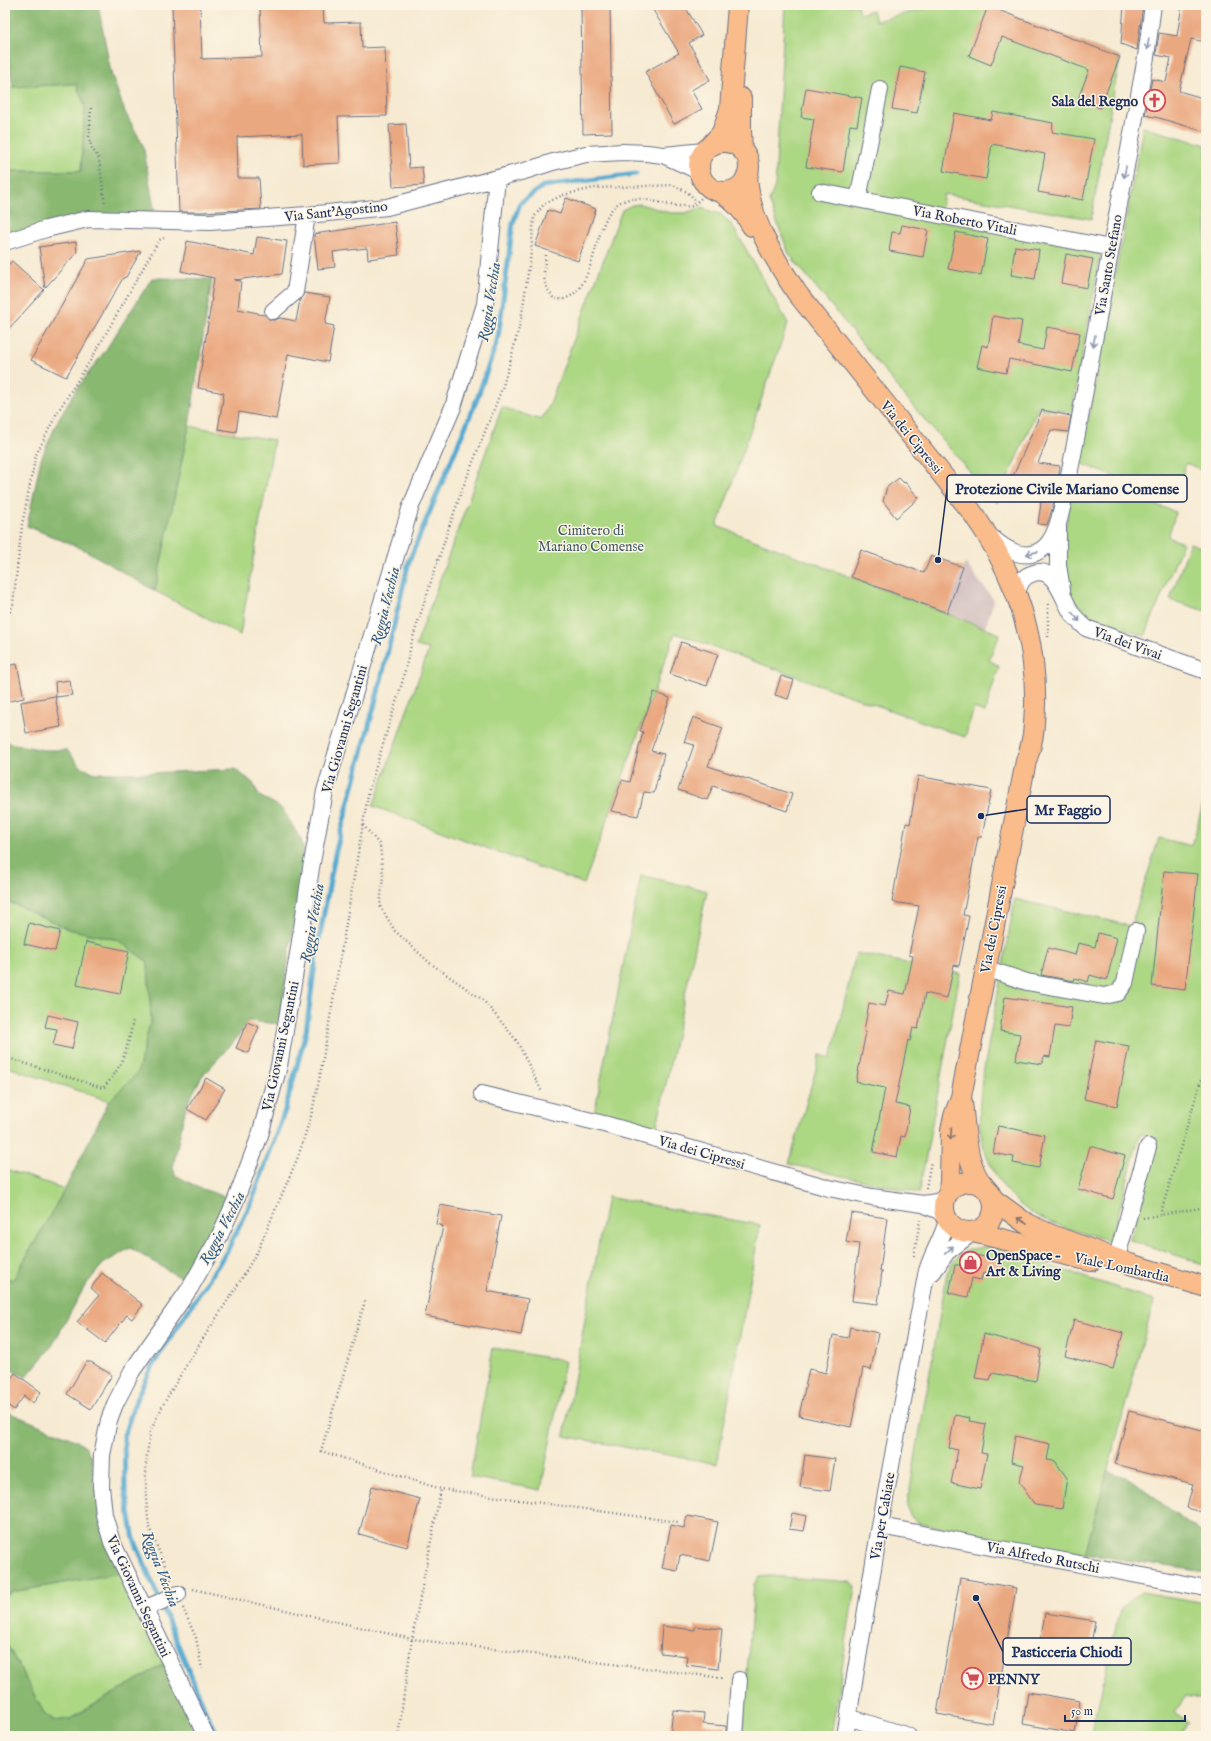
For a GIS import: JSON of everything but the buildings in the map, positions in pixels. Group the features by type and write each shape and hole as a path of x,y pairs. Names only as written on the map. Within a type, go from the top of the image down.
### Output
{"main road":[{"path":"708,148 722,142 728,142 733,143 742,150 748,159 749,165 747,176 740,187 727,192 710,194 699,173 700,157 708,148 722,133 730,109 738,5"},
{"path":"742,150 741,102 748,5"},
{"name":"Via dei Cipressi","path":"747,176 748,191 752,209 776,258 797,293 989,535 1007,568 1017,593 1027,629 1035,689 1034,732 1032,746 1026,761 961,1097 952,1124 950,1180 947,1194"},
{"name":"Via dei Cipressi","path":"710,194 730,198 744,212 770,261 800,310 976,535 1007,596 1016,623 1024,659 1026,697 1024,747 1026,761"},
{"name":"Via dei Cipressi","path":"961,1097 973,1169 989,1193"},
{"path":"968,1181 975,1182 989,1193 994,1210 991,1219 984,1227 973,1232 958,1230 947,1219 944,1211 944,1202 947,1194 956,1185 968,1181"},
{"name":"Viale Lombardia","path":"989,1193 1016,1218 1031,1227 1116,1260 1206,1287"},
{"name":"Viale Lombardia","path":"973,1232 1070,1257 1178,1279"}],"street":[{"name":"Via Santo Stefano","path":"1064,599 1058,565 1058,524 1075,446 1146,56 1153,5"},
{"path":"858,199 880,89"},
{"path":"663,155 708,148"},
{"name":"Via Sant'Agostino","path":"5,242 78,221 106,219 210,222 307,215 386,207 586,154 647,152 663,155"},
{"path":"663,155 692,168 699,173"},
{"name":"Via Giovanni Segantini","path":"206,1736 112,1542 104,1515 100,1473 104,1437 115,1404 132,1371 190,1288 219,1237 238,1195 260,1135 280,1059 325,791 411,506 453,407 485,304 497,178"},
{"name":"Via Roberto Vitali","path":"820,192 1111,248"},
{"path":"273,310 295,292 307,215"},
{"name":"Via Santo Stefano","path":"989,535 1009,551 1018,554 1027,554 1037,552 1044,547 1050,541 1058,524"},
{"name":"Via dei Vivai","path":"1017,593 1021,581 1029,574 1037,572 1047,573 1055,580 1073,615 1086,628 1206,671"},
{"path":"985,968 1032,983 1098,995 1114,995 1121,990 1124,983 1136,931"},
{"name":"Via dei Cipressi","path":"482,1094 610,1125 829,1188 872,1197 923,1204 939,1211 947,1219"},
{"name":"Viale Lombardia","path":"1116,1260 1148,1147"},
{"name":"Via dei Cipressi","path":"923,1204 937,1202 947,1194"},
{"path":"923,1296 929,1262 945,1229 947,1219"},
{"path":"923,1296 932,1274 942,1257 951,1248 973,1232"},
{"name":"Via per Cabiate","path":"845,1736 880,1526 923,1296"},
{"name":"Via Alfredo Rutschi","path":"880,1526 1206,1588"},
{"path":"144,1609 178,1594"},
{"path":"735,1736 739,1680"},
{"path":"848,1717 908,1736"}],"path":[{"path":"91,108 88,138 99,159 106,219"},
{"path":"202,1669 196,1638 150,1527 146,1499 146,1463 150,1432 164,1403 192,1354 239,1283 258,1250 298,1157 311,1116 320,1076 369,789 402,684 413,637 462,490 503,386 510,362 522,320 534,217 544,204 563,195 594,188 673,185 687,192 710,194"},
{"path":"546,255 544,270 545,287 554,299 566,298 581,288 593,259 605,221 615,206 627,199 651,200 673,207 691,206 710,194"},
{"path":"5,623 13,604 22,525 36,455 57,413 95,353 159,240 166,237"},
{"path":"363,825 380,845 383,876 380,906 394,931 430,963 483,1000 517,1041 540,1086 548,1110"},
{"path":"5,1057 103,1088 113,1078 122,1062 130,1036 133,1019"},
{"path":"1160,1215 1206,1064"},
{"path":"1127,1220 1206,1207"},
{"path":"366,1301 321,1451 441,1489 678,1522"},
{"path":"398,1736 412,1639 441,1489"},
{"path":"178,1594 191,1588 412,1639 739,1680"}],"shaded area":[{"path":"965,563 994,600 985,628 947,613"}],"green space":[{"path":"5,5 98,5 111,73 125,112 143,145 155,214 5,239 5,174 13,171 81,171 85,106 76,84 13,87 5,38"},
{"path":"785,5 858,5 860,14 873,10 876,21 940,5 988,5 988,7 1120,57 1091,219 944,194 939,220 1101,251 1072,412 1038,408 997,503 918,412 789,254 769,201 775,186"},
{"path":"76,84 85,106 81,171 13,171 5,168 5,89 13,87"},
{"path":"1143,127 1206,145 1206,472 1186,463 1175,501 1080,463"},
{"name":"Cimitero di Mariano Comense","path":"640,204 670,213 685,213 701,208 721,214 732,225 788,323 717,526 1000,634 989,660 999,666 985,712 974,708 965,737 675,633 584,884 373,806 429,649 416,646 502,407 541,420 549,406 622,210 632,205"},
{"path":"152,278 212,279 189,426 155,591 85,550 27,526 41,459 59,418 76,390 105,351"},
{"path":"189,426 274,440 240,635 155,591"},
{"path":"1076,476 1176,512 1168,537 1183,543 1145,636 1093,617 1069,596 1062,541"},
{"path":"1190,543 1206,549 1206,611 1170,600"},
{"path":"5,742 43,750 67,750 80,766 95,773 151,773 235,769 253,783 259,796 277,805 283,810 301,840 305,858 305,871 290,946 280,1024 247,1021 238,1037 202,1076 186,1106 173,1167 175,1175 199,1188 230,1198 211,1237 186,1281 130,1248 103,1264 85,1286 52,1346 26,1377 11,1370 5,1377 5,1277 13,1280 65,1189 109,1101 138,1072 151,1019 148,962 118,940 68,929 12,903 5,902"},
{"path":"1206,792 1206,1265 1130,1240 1158,1139 1140,1133 1111,1241 1050,1222 1030,1212 1019,1204 1001,1184 988,1160 981,1134 979,1114 982,1080 1015,899 1131,926 1159,838 1192,846"},
{"path":"641,875 707,891 656,1130 594,1114"},
{"path":"5,902 12,903 68,929 118,940 148,962 151,1019 138,1072 109,1101 5,1066"},
{"path":"856,953 960,974 919,1193 789,1164 820,1055 831,1058"},
{"path":"5,1169 65,1189 13,1280 5,1277"},
{"path":"607,1197 760,1225 717,1464 564,1436"},
{"path":"983,1247 993,1247 1154,1300 1085,1554 921,1524 912,1517 907,1506 947,1273 961,1254"},
{"path":"493,1348 565,1361 541,1490 470,1477"},
{"path":"5,1411 75,1440 86,1447 92,1459 93,1479 120,1573 12,1592 5,1597"},
{"path":"1107,1471 1126,1477 1206,1536 1206,1572 1085,1554"},
{"path":"120,1573 164,1664 70,1719 55,1721 44,1713 5,1641 5,1597 12,1592"},
{"path":"770,1576 851,1582 855,1586 831,1736 742,1736 754,1584 759,1577"},
{"path":"1141,1592 1206,1603 1206,1700 1186,1696 1174,1713 1188,1723 1178,1736 1091,1736 1120,1609"},
{"path":"5,1641 44,1713 54,1721 70,1719 164,1664 199,1736 5,1736"}],"waterway":[{"name":"Roggia Vecchia","path":"219,1736 208,1717 134,1539 125,1490 124,1435 137,1397 152,1366 227,1251 252,1201 285,1110 306,1032 316,956 335,854 381,680 409,561 477,399 498,338 513,223 520,203 543,186 636,174"}],"place":[{"name":"Sala del Regno","path":"1154,101"},
{"name":"Protezione Civile Mariano Comense","path":"938,560"},
{"name":"Mr Faggio","path":"981,816"},
{"name":"OpenSpace – Art & Living","path":"971,1263"},
{"name":"Pasticceria Chiodi","path":"976,1598"},
{"name":"PENNY","path":"972,1679"}]}
